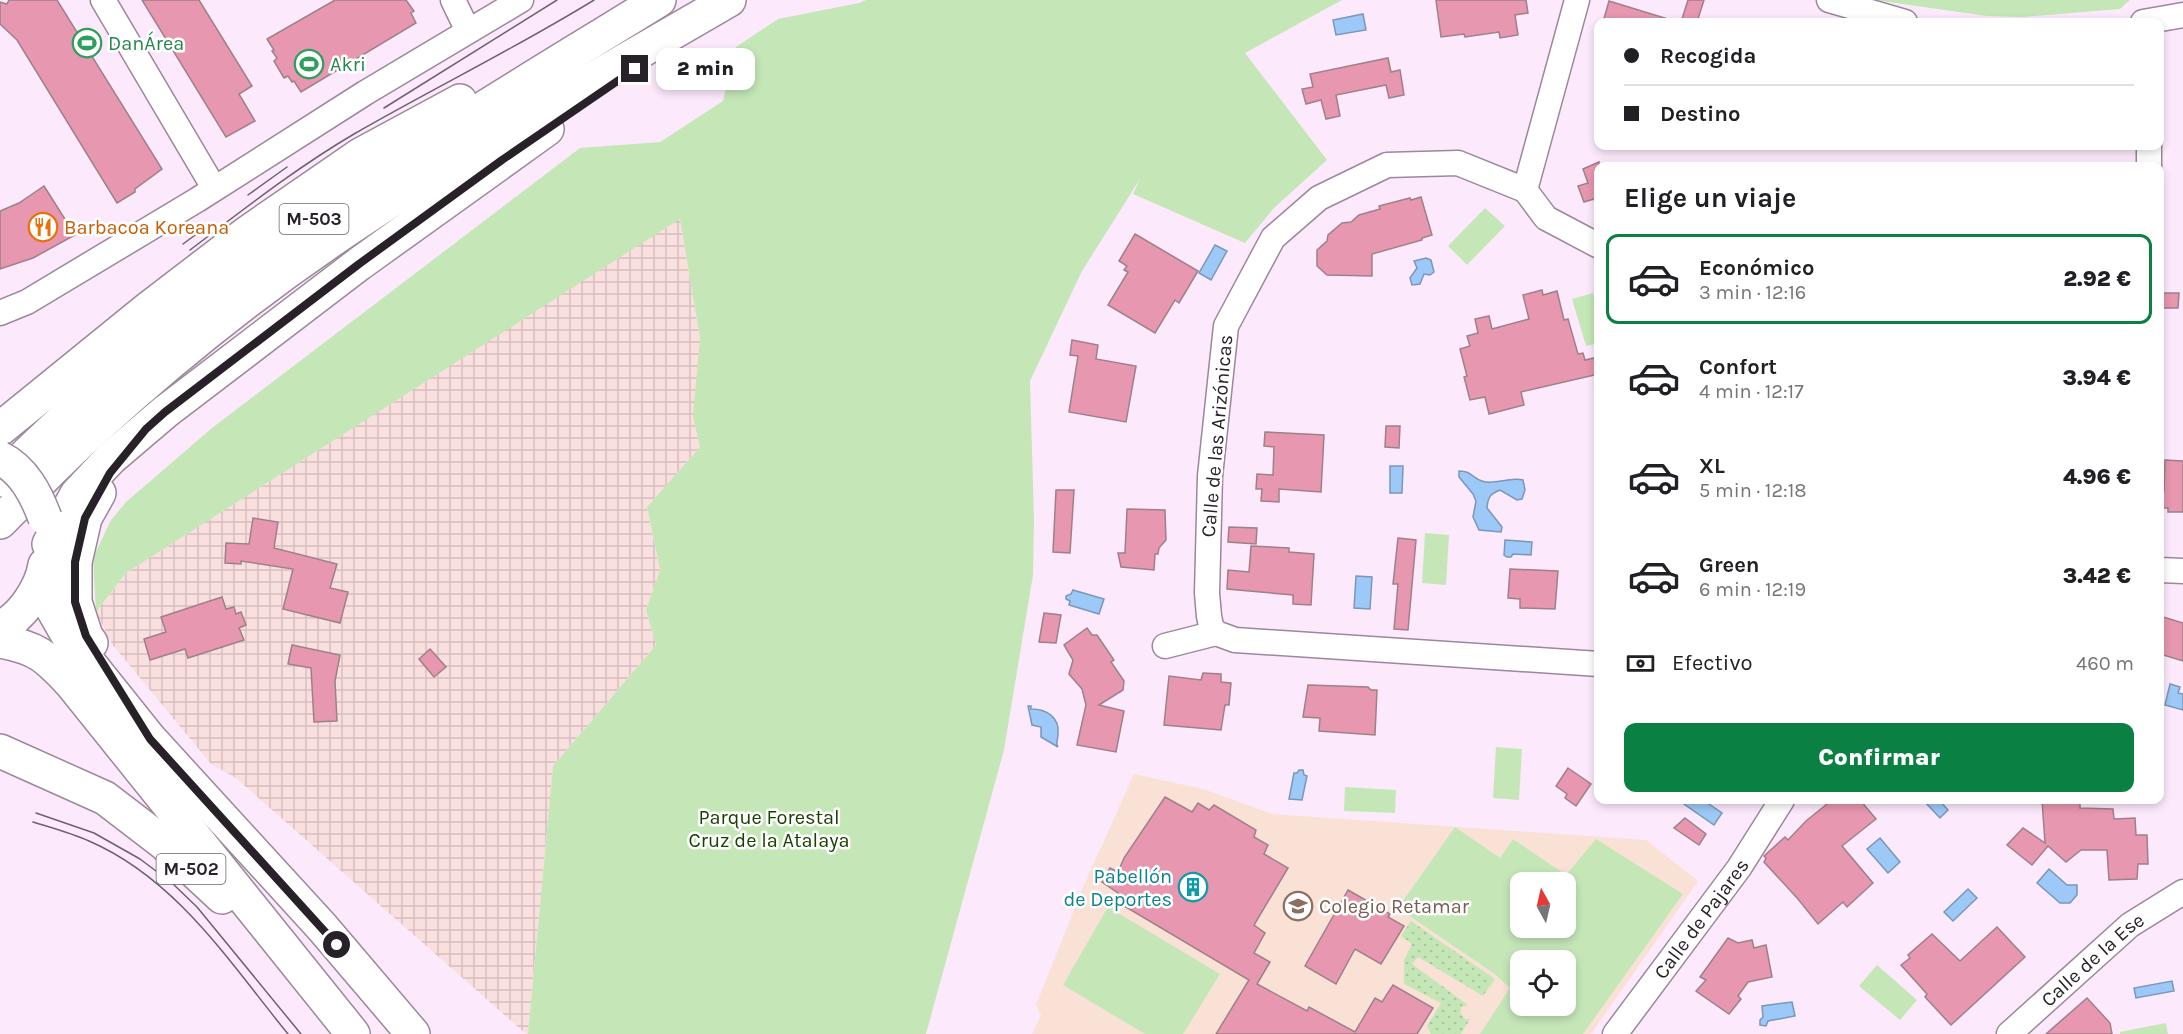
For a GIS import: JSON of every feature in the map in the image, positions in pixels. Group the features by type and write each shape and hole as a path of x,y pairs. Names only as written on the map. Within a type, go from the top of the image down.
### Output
{"highway":[{"name":"M-503","path":"0,429 149,308 247,233 360,155 643,0"},
{"name":"M-503","path":"0,480 128,360 232,277 340,201 659,0"},
{"name":"M-503","path":"0,522 96,428 156,376 238,309 356,224 476,147 729,0"},
{"path":"0,628 29,602 46,545 77,494 111,458 359,264 502,160 737,0"},
{"path":"146,429 110,473 85,518 75,562 75,602 86,636 150,739"},
{"name":"M-502","path":"0,458 22,476 36,495 46,545 50,604 70,639 150,739 322,927 412,1034"},
{"name":"M-502","path":"0,641 26,646 50,660 71,683 353,1034"},
{"name":"M-502","path":"0,751 105,798 165,844 227,901 346,1034"},
{"name":"M-502","path":"322,927 429,1034"}],"street":[{"path":"103,0 214,188"},
{"path":"453,0 468,31"},
{"path":"0,313 27,302 198,200 521,0"},
{"path":"1577,0 1525,190 1546,218 1594,243"},
{"path":"1829,0 1891,18"},
{"path":"2148,18 2150,0"},
{"path":"2164,19 2183,15"},
{"name":"Calle de las Arizónicas","path":"1216,633 1211,626 1207,593 1210,476 1226,326 1273,238 1319,198 1387,165 1458,163 1525,190"},
{"path":"2164,570 2183,571"},
{"path":"1165,646 1216,633 1235,640 1594,664"},
{"name":"Calle de Pajares","path":"1615,1034 1739,868 1779,804"},
{"name":"Calle de la Ese","path":"2009,1034 2130,925 2183,892"}],"shaded area":[{"path":"680,218 700,338 700,447 647,507 660,570 646,610 656,645 553,766 528,1034 526,1034 236,778 211,764 112,644 96,612 126,573"},
{"name":"Colegio Retamar","path":"1134,774 1203,789 1272,814 1646,840 1698,881 1591,1034 1032,1034 1041,1015 1036,1005 1084,885"}],"green space":[{"name":"Parque Forestal Cruz de la Atalaya","path":"866,0 1342,0 1245,53 1327,160 1274,208 1245,243 1133,194 1140,179 1082,271 1030,381 1034,520 1033,575 1004,750 926,1034 528,1034 553,766 656,645 646,610 660,570 647,507 700,447 693,416 700,338 680,219 126,573 96,612 93,558 111,520 126,502 212,428 580,148 660,142 723,101 736,47 778,19"},
{"path":"1874,0 2130,0 2120,9 2023,17 1987,16"},
{"path":"1485,208 1505,226 1467,265 1448,246"},
{"path":"1593,293 1594,344 1586,346 1572,299"},
{"path":"1425,533 1449,535 1446,585 1422,583"},
{"path":"1496,747 1522,749 1519,800 1493,798"},
{"path":"1345,787 1396,790 1395,813 1344,811"},
{"path":"1455,827 1500,858 1513,839 1562,872 1510,872 1510,938 1576,938 1576,872 1568,872 1596,839 1683,894 1583,1034 1480,1034 1510,988 1496,975 1398,908"},
{"path":"1108,907 1220,974 1183,1034 1145,1034 1063,985"},
{"path":"1411,921 1495,979 1483,996 1418,957 1412,964 1468,1005 1462,1007 1460,1012 1465,1019 1470,1019 1461,1034 1431,1034 1427,1026 1441,1003 1404,984 1404,960 1412,944 1401,936"},
{"path":"1877,965 1917,1000 1900,1020 1859,986"},
{"path":"2166,1023 2168,1034 2120,1034 2120,1032"}],"water":[{"path":"1363,14 1366,30 1336,35 1333,20"},
{"path":"1215,245 1227,251 1211,280 1199,273"},
{"path":"1426,258 1431,260 1434,272 1430,275 1424,274 1420,284 1412,285 1410,278 1417,268 1414,261"},
{"path":"1390,466 1403,466 1402,493 1390,493"},
{"path":"1459,471 1467,472 1487,482 1523,480 1525,490 1522,499 1517,500 1500,490 1489,499 1487,508 1502,527 1501,532 1479,530 1473,517 1476,501 1459,477"},
{"path":"1505,540 1532,542 1531,555 1513,554 1507,557 1504,555"},
{"path":"1356,576 1372,577 1370,609 1354,608"},
{"path":"1073,590 1104,599 1099,614 1069,605 1070,601 1066,599 1066,596"},
{"path":"2170,684 2180,687 2178,693 2183,694 2183,710 2165,705"},
{"path":"1028,706 1031,706 1031,709 1047,712 1057,723 1058,747 1041,737 1041,727 1032,725"},
{"path":"1303,770 1304,775 1307,776 1302,800 1289,799 1294,773"},
{"path":"1684,804 1709,804 1722,813 1714,825"},
{"path":"1927,804 1943,804 1948,810 1940,818"},
{"path":"1880,838 1900,862 1888,873 1867,849"},
{"path":"2049,869 2067,885 2077,885 2077,895 2070,903 2060,903 2037,883"},
{"path":"1968,889 1977,898 1953,921 1944,912"},
{"path":"2172,981 2174,991 2136,998 2134,988"},
{"path":"1792,1002 1795,1016 1768,1021 1766,1026 1760,1025 1763,1017 1762,1006"}],"building":[{"path":"9,0 57,0 162,169 135,189 135,192 117,203 17,40 0,24 0,2 7,4"},
{"path":"142,0 199,0 252,86 239,94 255,121 226,137"},
{"path":"335,0 406,0 414,11 411,13 416,23 301,92 288,76 284,78 274,61 277,58 267,39"},
{"path":"1436,0 1526,0 1528,13 1515,15 1518,35 1500,38 1499,32 1465,37 1464,34 1441,37"},
{"path":"1688,0 1704,0 1698,18 1682,18"},
{"path":"1609,1 1665,18 1604,18"},
{"path":"1388,58 1391,72 1400,70 1404,95 1389,98 1386,85 1336,95 1340,116 1326,119 1321,100 1306,104 1302,89 1313,87 1310,74"},
{"path":"1594,164 1594,199 1584,202 1578,186 1588,183 1583,169"},
{"path":"44,186 75,235 33,258 0,269 0,211 19,203"},
{"path":"1421,197 1432,235 1372,254 1372,276 1327,275 1317,266 1317,250 1327,241 1328,235 1342,223 1351,222 1359,215 1380,209 1379,206"},
{"path":"1135,234 1198,271 1179,303 1175,300 1155,333 1108,305 1128,272 1124,270 1127,266 1119,261"},
{"path":"1542,290 1543,295 1557,291 1564,320 1568,319 1578,354 1583,353 1585,360 1594,358 1594,375 1521,392 1524,405 1489,414 1485,397 1470,400 1460,349 1470,346 1467,336 1478,333 1475,319 1489,316 1492,329 1529,319 1523,295"},
{"path":"2164,293 2179,293 2178,308 2164,308"},
{"path":"1072,340 1098,345 1096,359 1136,366 1126,422 1069,412 1078,356 1070,355"},
{"path":"1386,426 1400,426 1399,448 1385,447"},
{"path":"1265,432 1324,435 1321,492 1279,489 1279,502 1261,501 1262,489 1256,489 1257,474 1273,475 1274,447 1264,446"},
{"path":"2165,460 2183,461 2183,512 2168,512 2168,508 2164,508"},
{"path":"1056,490 1074,490 1070,553 1053,552"},
{"path":"1127,509 1165,510 1166,540 1159,548 1158,554 1155,554 1154,570 1121,567 1118,553 1125,553"},
{"path":"253,518 278,522 274,548 337,564 330,588 348,592 340,623 283,609 293,569 241,561 241,564 225,563 226,543 249,544"},
{"path":"1229,527 1257,528 1256,544 1228,542"},
{"path":"1398,538 1416,540 1408,630 1394,629 1398,584 1393,584"},
{"path":"1251,546 1289,548 1289,552 1314,554 1311,605 1293,604 1293,595 1227,589 1228,570 1249,572"},
{"path":"1510,569 1558,571 1555,609 1520,608 1520,599 1508,598"},
{"path":"222,597 226,609 234,607 236,614 241,612 246,625 239,628 244,640 188,658 185,649 150,660 144,639 166,632 161,617"},
{"path":"1044,613 1061,615 1056,643 1039,642"},
{"path":"2164,617 2183,623 2183,661 2164,655"},
{"path":"1087,628 1092,635 1097,635 1114,660 1111,662 1124,681 1123,690 1099,705 1124,711 1116,752 1077,745 1086,705 1082,689 1069,674 1073,660 1064,645"},
{"path":"292,645 340,655 335,681 337,721 314,722 311,668 288,664"},
{"path":"430,649 446,667 434,677 419,659"},
{"path":"1203,673 1221,674 1221,682 1231,683 1229,705 1225,705 1221,730 1164,725 1169,676 1201,680"},
{"path":"1308,685 1368,687 1371,690 1377,690 1375,735 1319,731 1320,718 1303,717"},
{"path":"1568,768 1591,784 1576,806 1565,798 1567,794 1556,786"},
{"name":"Pabellón de Deportes","path":"1165,797 1192,812 1198,803 1209,810 1214,805 1256,830 1254,837 1268,845 1264,854 1288,868 1254,925 1265,933 1254,953 1270,962 1257,984 1307,1011 1309,1007 1355,1032 1375,998 1382,1002 1393,985 1433,1008 1417,1034 1216,1034 1249,980 1114,900 1118,893 1102,882 1110,868 1118,872 1124,858"},
{"path":"1827,804 1863,804 1876,819 1842,846 1873,883 1847,907 1843,902 1818,924 1764,862 1766,858 1764,856 1785,837 1788,840"},
{"path":"2042,804 2080,804 2080,808 2113,809 2114,819 2135,818 2136,835 2147,835 2148,864 2138,864 2137,879 2109,880 2107,850 2081,850 2066,862 2048,846 2032,865 2007,845 2023,828 2045,843"},
{"path":"1685,818 1706,834 1699,845 1674,828"},
{"path":"1348,890 1390,914 1388,917 1404,926 1381,964 1355,949 1336,984 1305,966"},
{"path":"1997,927 2025,957 1951,1025 1925,997 1927,994 1901,965 1910,958 1908,955 1932,934 1960,961"},
{"path":"1728,938 1738,943 1752,940 1754,948 1766,945 1772,977 1748,982 1738,996 1741,999 1729,1014 1696,991 1706,980 1700,977"},
{"path":"2087,998 2110,1023 2112,1034 2046,1034"}],"tram line":[{"path":"384,108 557,0"},
{"path":"190,250 332,147 594,0"},
{"path":"248,195 287,167"},
{"path":"183,244 202,230"},
{"path":"36,813 94,833 140,859 172,883 197,907 301,1034"},
{"path":"33,822 89,841 120,857 149,877 200,925 288,1034"}],"place":[{"name":"DanÁrea","path":"87,43"},
{"name":"Akri","path":"309,64"},
{"name":"Barbacoa Koreana","path":"43,227"},
{"name":"Pabellón de Deportes","path":"1193,887"},
{"name":"Colegio Retamar","path":"1298,906"}],"route":[{"path":"337,945 150,739 86,636 75,602 75,562 85,518 110,473 146,429 165,412 359,264 502,160 635,69"}]}
